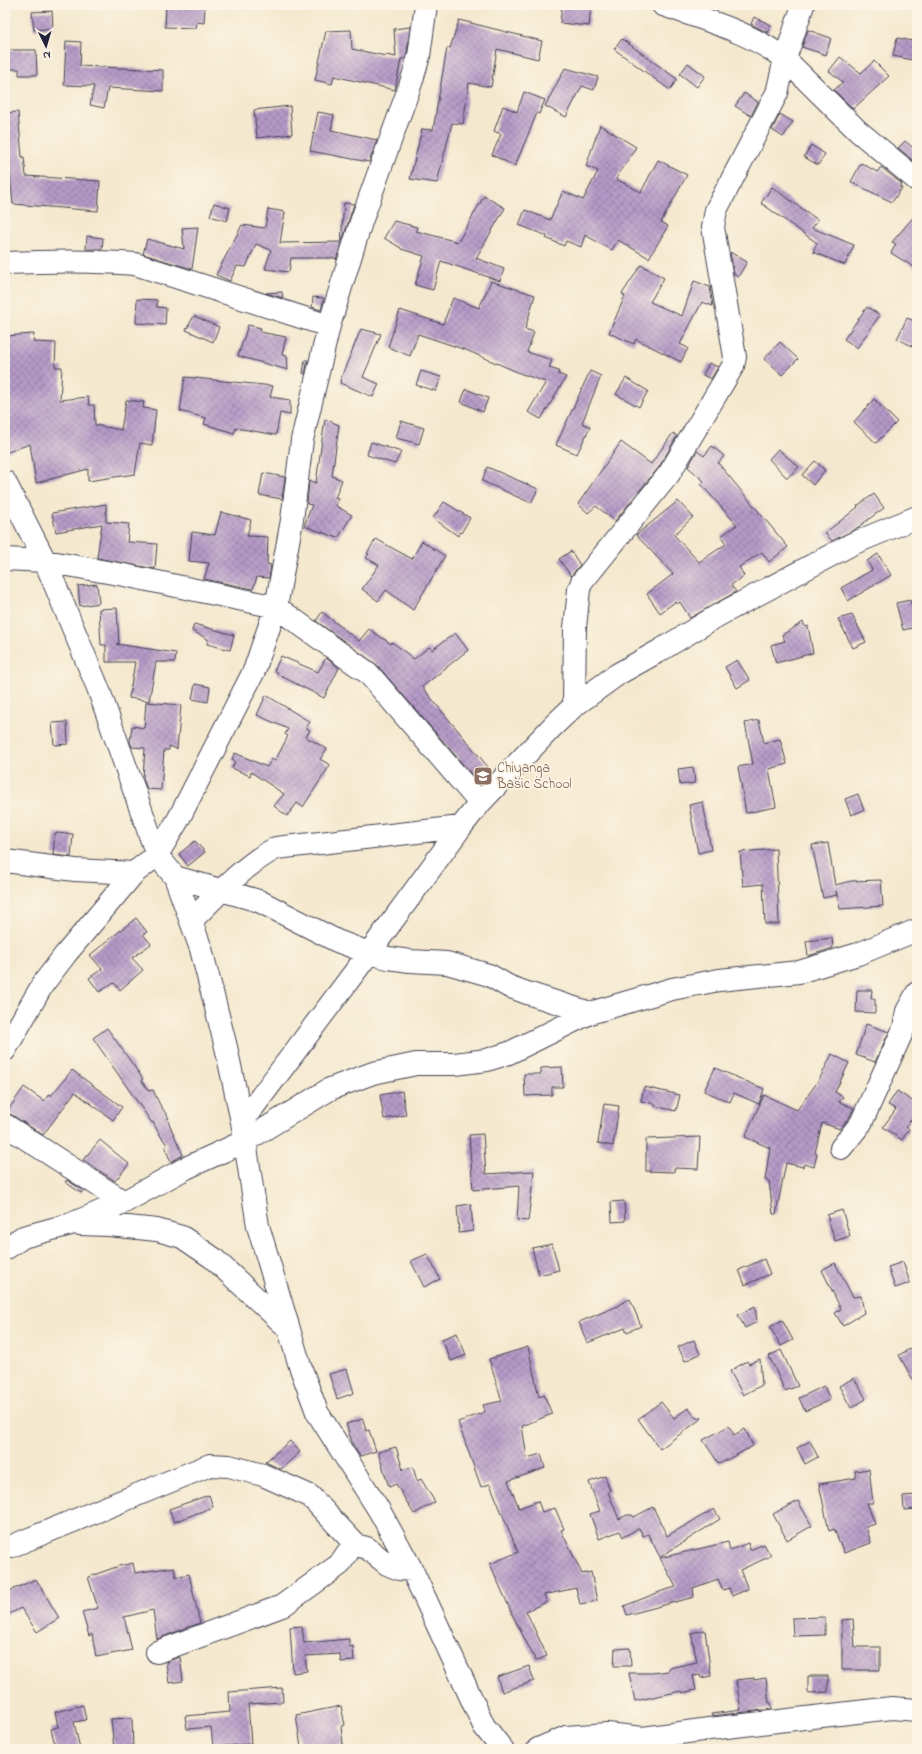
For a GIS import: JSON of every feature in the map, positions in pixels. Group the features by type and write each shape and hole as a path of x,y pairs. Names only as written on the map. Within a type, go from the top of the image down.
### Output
{"street":[{"path":"5,1050 43,984 134,873 158,855 178,820 254,671 276,607 292,520 302,440 329,326 361,222 412,80 419,56 426,5"},
{"path":"663,5 728,28 773,50 785,59 858,131 917,180"},
{"path":"574,706 575,628 582,582 669,474 734,362 714,219 716,210 777,93 785,59 803,5"},
{"path":"5,263 54,260 135,264 329,326"},
{"path":"5,482 45,561 98,688 158,855 175,877 201,949 226,1047 243,1132 258,1226 300,1366 317,1412 379,1510 412,1570 484,1726 502,1749"},
{"path":"243,1132 369,953 461,827 480,803 574,706 618,674 718,616 852,544 917,516"},
{"path":"5,560 45,561 124,575 276,607 368,673 480,803"},
{"path":"191,921 221,890 267,853 276,848 461,827"},
{"path":"5,861 75,870 134,873"},
{"path":"175,877 259,901 337,941 369,953 388,958 410,961 447,963 489,975 508,986 590,1013"},
{"path":"5,1249 23,1237 70,1224 124,1202 186,1168 243,1132 330,1089 373,1073 416,1064 455,1064 487,1060 509,1053 590,1013 672,989 719,980 799,972 858,954 884,942 917,930"},
{"path":"841,1148 861,1123 904,1028 907,1011 917,993"},
{"path":"5,1125 124,1202"},
{"path":"70,1224 109,1225 157,1230 182,1237 213,1258 290,1330"},
{"path":"12,1546 210,1465 219,1465 263,1475 310,1496 356,1545 367,1548 387,1564 399,1569 412,1570"},
{"path":"157,1652 282,1606 338,1565 350,1549 356,1545"},
{"path":"538,1749 566,1737 606,1734 643,1738 892,1708 917,1710"}],"building":[{"path":"166,5 205,5 204,23 197,22 196,28 165,27"},
{"path":"562,5 591,6 589,26 560,23"},
{"path":"52,11 53,28 34,30 32,12"},
{"path":"754,17 771,25 768,33 751,24"},
{"path":"459,20 542,41 538,59 497,49 491,87 469,83 463,124 452,123 437,183 410,179 422,129 433,130 447,48 450,48"},
{"path":"410,27 407,53 405,59 401,59 395,90 334,76 332,84 315,80 326,31 351,30 352,49 396,57 394,29"},
{"path":"808,30 831,38 826,55 802,47"},
{"path":"897,38 917,42 917,61 893,56"},
{"path":"622,39 677,79 670,90 614,49"},
{"path":"66,41 81,42 80,66 163,70 163,91 108,88 104,108 90,105 94,86 64,85"},
{"path":"5,50 36,50 37,75 19,75 19,69 5,69"},
{"path":"840,57 861,73 874,61 889,76 853,109 834,90 843,82 829,71"},
{"path":"688,63 705,76 697,87 680,74"},
{"path":"565,68 598,77 594,90 582,86 566,117 545,106"},
{"path":"524,92 545,100 539,114 537,113 515,166 492,155 501,134 494,131 503,106 517,112"},
{"path":"744,93 758,102 751,116 735,106"},
{"path":"290,106 292,134 257,138 254,110"},
{"path":"18,112 22,157 24,157 26,176 100,181 98,211 13,204 8,155 5,155 5,113"},
{"path":"318,112 334,115 331,130 377,140 369,162 310,151"},
{"path":"780,114 793,122 783,137 772,130"},
{"path":"600,125 636,147 616,179 641,192 658,160 687,175 661,222 668,226 649,258 618,240 612,250 585,235 581,247 566,241 564,246 546,238 547,236 519,225 525,210 550,220 563,191 583,200 598,171 586,166"},
{"path":"905,141 917,151 917,164 898,148"},
{"path":"811,145 825,154 818,165 804,157"},
{"path":"861,163 877,172 881,167 902,184 899,187 902,188 892,202 851,182"},
{"path":"772,187 818,220 812,228 854,245 845,265 813,252 817,243 761,203"},
{"path":"484,196 505,208 476,258 504,269 500,281 441,261 433,290 415,285 424,256 401,249 384,238 394,221 417,227 416,231 458,242"},
{"path":"214,203 230,208 227,221 210,216"},
{"path":"344,203 354,204 337,258 291,258 289,272 265,269 271,250 256,244 246,267 237,266 230,281 216,275 242,225 265,228 268,209 285,212 280,243 341,242"},
{"path":"917,213 917,269 891,253 896,244 892,242"},
{"path":"198,227 192,269 143,254 147,239 184,249 182,228"},
{"path":"87,236 103,238 102,249 86,249"},
{"path":"730,252 747,262 738,277 734,274"},
{"path":"641,265 664,278 650,302 682,316 694,281 710,287 713,306 702,302 680,344 688,348 681,362 636,339 634,344 609,333 625,296 622,294"},
{"path":"491,281 535,295 525,329 534,332 527,352 552,360 549,368 559,371 558,374 566,377 541,419 528,412 546,382 522,374 466,350 418,334 410,356 388,347 400,310 443,324 453,298 479,308"},
{"path":"282,292 283,298 266,293"},
{"path":"313,297 324,298 321,310 312,307"},
{"path":"137,299 157,300 157,307 166,308 165,325 136,323"},
{"path":"867,307 880,315 857,348 844,339"},
{"path":"194,316 219,327 213,342 186,330"},
{"path":"907,318 917,322 917,348 897,339"},
{"path":"248,325 261,328 260,332 286,337 282,355 287,356 288,370 238,356"},
{"path":"361,329 381,334 363,377 379,384 373,397 340,383"},
{"path":"34,334 33,342 56,343 55,367 62,367 60,400 88,397 89,405 94,405 95,425 121,430 126,400 144,402 143,408 156,410 152,445 140,443 135,474 88,481 88,469 36,483 30,444 5,453 5,336"},
{"path":"780,342 798,359 782,375 764,359"},
{"path":"305,360 308,360 305,374 303,373"},
{"path":"709,363 718,367 711,379 703,375"},
{"path":"421,371 441,377 436,391 416,385"},
{"path":"590,371 601,376 582,423 590,427 577,454 556,445"},
{"path":"185,377 273,386 270,397 290,400 290,415 280,413 276,435 236,428 234,433 204,424 206,418 180,411"},
{"path":"626,378 648,391 639,407 616,394"},
{"path":"466,389 488,398 483,412 461,402"},
{"path":"874,399 897,422 876,443 854,422"},
{"path":"325,419 339,425 332,476 342,480 335,498 338,499 336,506 352,515 338,538 304,526 312,505 307,504 309,481 316,483"},
{"path":"401,421 424,428 419,444 396,438"},
{"path":"673,433 677,436 659,467 615,521 596,506 588,513 578,504 621,442 651,464"},
{"path":"371,442 401,452 395,464 367,455"},
{"path":"712,446 724,456 718,463 788,547 769,562 762,552 739,567 744,576 731,585 736,592 690,618 680,602 677,604 675,602 660,613 647,594 673,574 636,535 678,501 693,517 674,535 699,562 726,544 721,536 737,525 701,484 704,481 688,467 697,451 704,456"},
{"path":"778,449 799,467 787,478 769,459"},
{"path":"815,461 825,470 813,485 802,475"},
{"path":"487,467 538,489 531,503 482,481"},
{"path":"263,473 285,477 282,499 259,495"},
{"path":"874,494 884,508 854,530 832,541 825,533"},
{"path":"444,502 470,518 461,533 459,532 458,536 433,518"},
{"path":"106,504 106,522 129,524 127,542 157,544 155,569 97,558 102,524 56,532 52,513"},
{"path":"221,512 251,520 247,536 268,537 267,564 271,565 269,578 257,577 253,589 204,579 209,563 189,561 192,532 215,535"},
{"path":"376,539 412,559 422,541 445,556 413,610 386,590 378,601 362,589 379,565 366,558 369,554 367,553"},
{"path":"571,551 580,565 571,576 559,559"},
{"path":"878,554 891,575 848,601 841,588 872,570 867,561"},
{"path":"97,584 99,603 80,606 78,586"},
{"path":"910,600 917,627 903,630 896,603"},
{"path":"117,608 119,644 116,644 176,653 175,662 156,662 149,701 129,698 135,662 106,662 106,645 101,645 99,609"},
{"path":"322,612 359,641 369,629 391,644 392,642 414,659 429,647 432,650 455,633 468,650 422,687 488,767 487,768 491,773 480,784 377,665 316,621"},
{"path":"852,615 866,642 853,648 838,619"},
{"path":"803,622 805,627 808,626 813,653 776,663 771,645 785,641 782,635"},
{"path":"194,624 234,635 230,650 207,644 208,639 192,631"},
{"path":"281,656 318,672 326,658 339,668 324,698 277,674 277,672 274,671"},
{"path":"737,660 750,680 737,688 725,667"},
{"path":"195,684 210,687 208,702 192,699"},
{"path":"266,695 310,722 306,728 310,730 306,737 327,749 320,759 330,765 303,807 297,803 287,816 274,806 284,794 251,772 250,776 232,768 235,761 232,759 235,753 267,767 272,759 275,761 288,736 285,734 288,729 257,715"},
{"path":"146,702 181,705 177,749 169,746 169,750 164,750 161,790 147,789 143,778 145,748 132,747 130,742 132,726 144,728"},
{"path":"759,720 764,743 780,739 787,764 769,769 776,807 746,813 738,767 753,764 745,723"},
{"path":"67,722 68,744 54,745 52,723"},
{"path":"693,767 695,783 680,785 678,769"},
{"path":"858,794 864,810 851,815 845,799"},
{"path":"703,802 711,850 698,853 689,805"},
{"path":"55,833 73,834 71,857 53,855"},
{"path":"195,841 205,852 188,866 179,854"},
{"path":"828,843 835,885 851,881 881,880 883,906 840,909 837,895 823,898 812,845"},
{"path":"776,849 779,924 765,924 763,884 743,886 740,852"},
{"path":"136,918 147,932 143,934 151,944 132,958 143,970 120,990 114,983 99,992 89,978 102,969 90,955"},
{"path":"832,938 833,948 808,956 806,941"},
{"path":"857,990 872,990 871,999 875,999 875,1013 856,1012"},
{"path":"866,1024 889,1032 875,1062 856,1055"},
{"path":"107,1028 143,1079 141,1080 149,1091 153,1090 160,1105 169,1118 167,1119 183,1155 171,1162 165,1148 167,1145 153,1122 152,1123 93,1038"},
{"path":"832,1054 849,1063 835,1092 843,1097 839,1102 854,1108 840,1129 822,1123 815,1153 817,1154 814,1167 804,1164 803,1167 786,1163 776,1214 773,1214 769,1181 765,1180 770,1148 745,1137 764,1095 797,1110 819,1080"},
{"path":"562,1067 563,1087 552,1087 552,1095 525,1096 524,1074 541,1074 541,1068"},
{"path":"715,1068 764,1089 759,1104 734,1093 730,1102 704,1091"},
{"path":"72,1070 122,1107 113,1120 75,1092 43,1135 12,1115 6,1113 24,1087 44,1101 49,1094 51,1096"},
{"path":"644,1087 680,1095 676,1111 641,1101"},
{"path":"402,1091 406,1115 384,1119 380,1095"},
{"path":"897,1091 917,1104 917,1110 906,1127 909,1129 902,1140 883,1127 896,1109 888,1105"},
{"path":"604,1104 619,1106 613,1146 598,1143"},
{"path":"483,1134 486,1174 534,1171 528,1221 517,1220 519,1186 473,1190 469,1135"},
{"path":"700,1137 698,1169 674,1168 674,1172 646,1171 646,1139"},
{"path":"100,1140 129,1164 115,1181 83,1160"},
{"path":"67,1180 83,1190 81,1193 65,1182"},
{"path":"624,1201 625,1221 612,1222 611,1202"},
{"path":"471,1204 473,1231 459,1233 457,1206"},
{"path":"842,1210 850,1236 835,1241 827,1215"},
{"path":"552,1244 559,1270 539,1275 532,1248"},
{"path":"427,1254 440,1279 424,1287 411,1261"},
{"path":"764,1259 770,1274 745,1285 739,1270"},
{"path":"903,1262 910,1283 895,1288 888,1267"},
{"path":"835,1263 853,1297 861,1296 864,1313 843,1326 835,1313 841,1309 822,1270"},
{"path":"630,1299 641,1326 627,1332 625,1328 587,1343 579,1322 618,1306"},
{"path":"755,1306 757,1322 745,1328 738,1315"},
{"path":"782,1320 793,1340 781,1346 770,1327"},
{"path":"457,1333 466,1355 451,1361 442,1339"},
{"path":"694,1340 700,1354 685,1361 678,1347"},
{"path":"917,1345 917,1387 899,1355"},
{"path":"528,1347 539,1397 544,1395 552,1414 522,1426 527,1458 541,1454 545,1468 508,1481 519,1508 538,1501 542,1512 555,1508 564,1529 561,1530 582,1574 591,1572 597,1601 580,1604 576,1588 544,1595 547,1602 526,1611 547,1656 536,1661 513,1616 490,1564 518,1552 490,1484 481,1487 458,1422 485,1412 483,1405 502,1401 489,1359"},
{"path":"781,1350 798,1386 785,1391 769,1356"},
{"path":"760,1359 762,1385 743,1395 730,1371 747,1361 749,1364"},
{"path":"347,1369 354,1393 337,1399 329,1374"},
{"path":"854,1378 866,1399 851,1408 839,1386"},
{"path":"824,1386 830,1400 805,1411 799,1398"},
{"path":"661,1402 674,1418 688,1408 696,1418 702,1418 660,1449 638,1419"},
{"path":"363,1419 366,1431 369,1430 376,1451 360,1456 353,1445 346,1424"},
{"path":"729,1426 734,1435 745,1429 753,1446 719,1464 703,1440"},
{"path":"290,1441 300,1452 281,1469 265,1462"},
{"path":"810,1441 818,1457 805,1464 797,1448"},
{"path":"396,1447 403,1470 413,1467 417,1481 421,1479 435,1502 414,1514 396,1484 389,1487 378,1452"},
{"path":"869,1469 873,1503 867,1503 875,1524 866,1527 871,1543 844,1553 834,1529 829,1531 819,1484 856,1478 855,1471"},
{"path":"605,1476 610,1491 608,1492 619,1519 627,1515 632,1515 634,1517 653,1507 667,1536 714,1509 720,1519 660,1557 648,1534 643,1536 639,1528 623,1537 620,1531 599,1539 590,1514 600,1511 589,1482"},
{"path":"209,1495 213,1507 174,1522 169,1509"},
{"path":"917,1495 917,1509 904,1510 903,1496"},
{"path":"798,1501 812,1526 787,1540 773,1514"},
{"path":"728,1542 730,1550 748,1543 750,1550 764,1544 771,1556 740,1570 748,1589 732,1596 729,1588 723,1590 718,1579 693,1588 694,1597 627,1615 624,1606 676,1587 660,1558"},
{"path":"133,1563 135,1573 174,1567 176,1577 189,1574 200,1623 157,1639 153,1610 124,1617 132,1650 96,1657 92,1634 89,1636 82,1612 98,1608 88,1577 119,1566"},
{"path":"36,1579 59,1618 37,1632 21,1608 5,1616 5,1593"},
{"path":"825,1617 825,1635 793,1636 792,1618"},
{"path":"853,1619 855,1647 880,1647 880,1670 842,1670 842,1620"},
{"path":"302,1626 304,1643 349,1639 349,1647 353,1646 354,1661 341,1662 340,1654 305,1656 307,1671 293,1673 290,1627"},
{"path":"705,1630 711,1676 701,1678 700,1675 693,1676 696,1690 682,1693 681,1691 635,1701 629,1673 669,1671 669,1668 697,1662 691,1633"},
{"path":"630,1648 631,1666 614,1666 615,1649"},
{"path":"180,1657 183,1681 169,1683 166,1662"},
{"path":"529,1666 534,1681 502,1692 497,1677"},
{"path":"808,1676 828,1676 828,1692 808,1693"},
{"path":"754,1678 754,1680 766,1678 769,1703 771,1703 772,1709 712,1716 711,1714 741,1710 736,1680"},
{"path":"282,1688 283,1702 248,1704 251,1744 213,1747 211,1727 187,1729 185,1716 230,1712 229,1692"},
{"path":"83,1705 86,1720 74,1722 80,1749 56,1749 51,1729 58,1727 55,1712"},
{"path":"341,1706 345,1725 341,1726 343,1744 301,1747 296,1715"},
{"path":"132,1718 133,1749 114,1749 111,1719"}],"place":[{"name":"Chiyanga Basic School","path":"483,776"}]}
